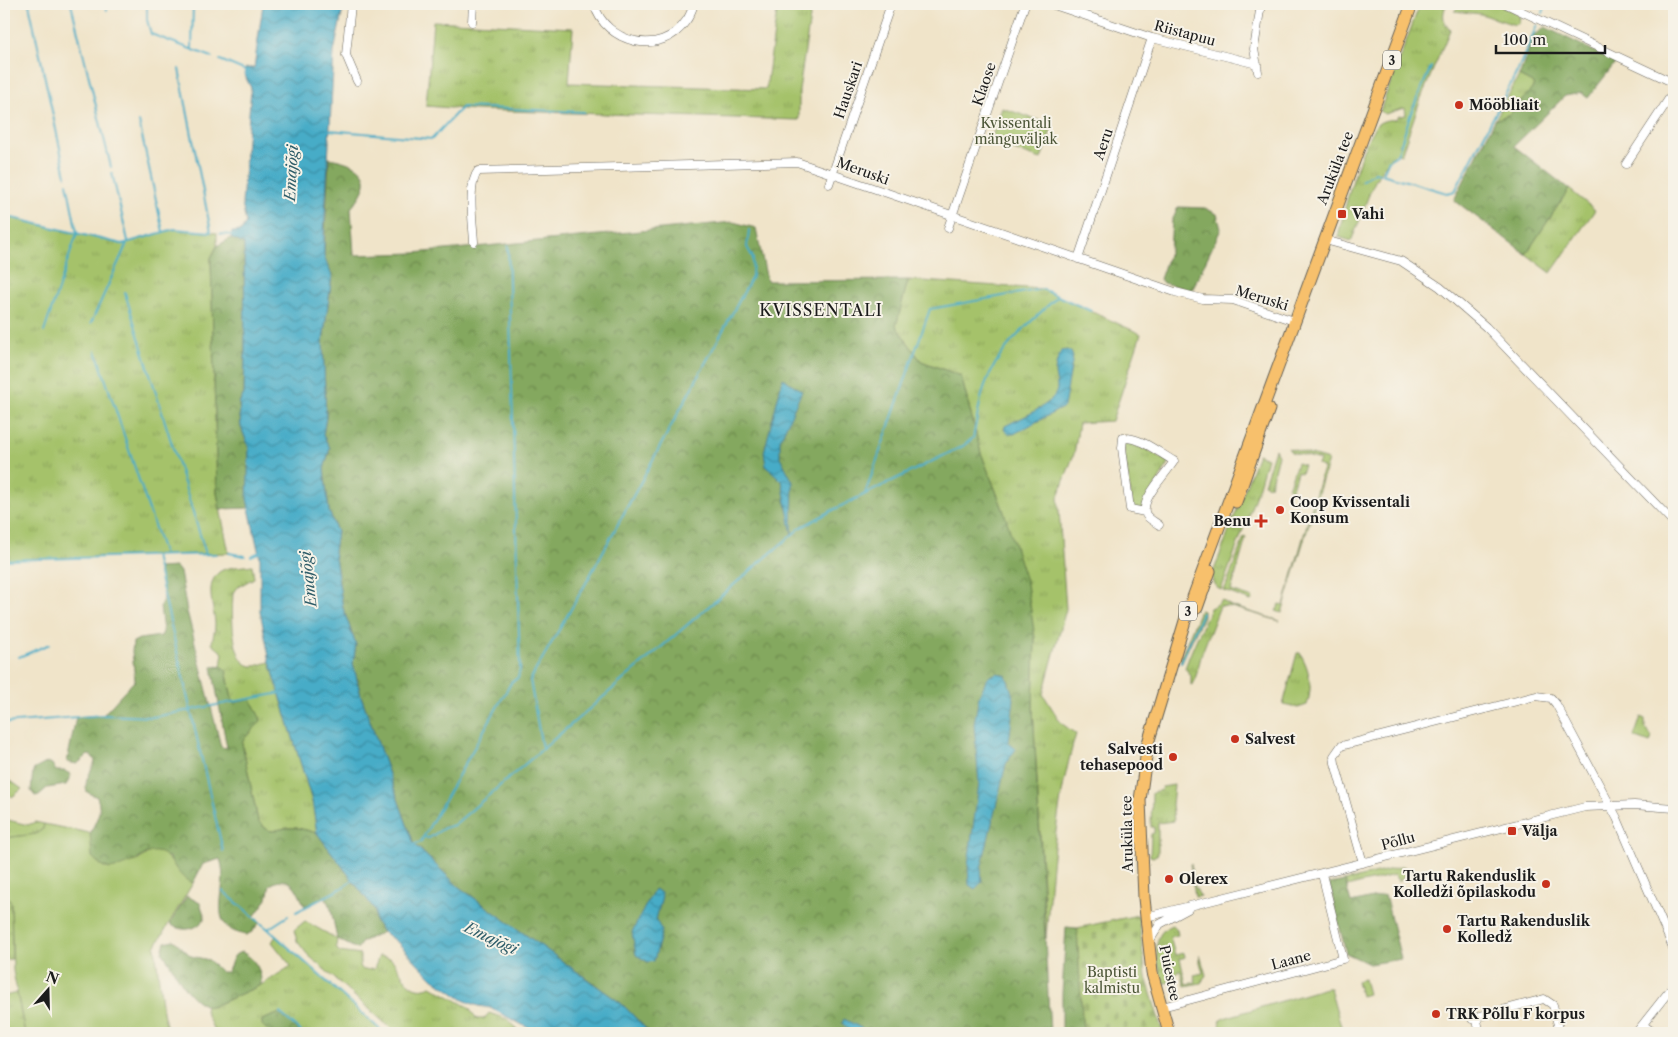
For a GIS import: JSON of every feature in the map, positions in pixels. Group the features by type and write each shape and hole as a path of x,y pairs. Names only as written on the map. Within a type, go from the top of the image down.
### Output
{"highway":[{"name":"Aruküla tee","path":"1146,917 1142,865 1141,786 1156,712 1188,611 1412,4"},
{"name":"Puiestee","path":"1146,917 1152,973 1169,1033"}],"street":[{"path":"351,4 346,55 358,81"},
{"path":"472,22 473,4"},
{"path":"594,4 603,24 618,36 638,42 658,41 674,33 686,21 694,4"},
{"name":"Hauskari","path":"830,184 891,4"},
{"name":"Klaose","path":"948,228 1025,4"},
{"name":"Riistapuu","path":"1051,4 1152,38 1257,68 1254,49 1261,4"},
{"path":"1506,4 1674,83"},
{"name":"Aeru","path":"1078,259 1152,38"},
{"path":"1626,164 1674,91"},
{"name":"Meruski","path":"474,242 472,190 474,177 478,171 791,162 833,174 1175,292 1203,299 1233,300 1294,321"},
{"path":"904,208 907,200"},
{"path":"925,216 928,207"},
{"path":"1325,240 1401,262 1440,287 1486,327 1674,523"},
{"path":"1145,512 1152,492 1174,461 1142,443 1129,438 1123,438 1122,448 1130,509 1145,512 1159,525"},
{"path":"1363,863 1335,763 1334,756 1341,746 1536,696 1551,698 1610,805 1674,950"},
{"name":"Põllu","path":"1146,917 1585,807 1610,805 1674,808"},
{"name":"Laane","path":"1162,1007 1343,959 1322,874"},
{"name":"Põllu","path":"1148,946 1160,924 1194,905"},
{"path":"1636,1033 1674,985"},
{"path":"1480,1033 1474,1018 1544,999 1553,1005 1560,1033"},
{"path":"1643,1024 1654,1033"}],"green space":[{"path":"778,4 812,4 799,90 799,120 475,110 426,106 433,21 573,28 569,83 766,89"},
{"path":"1420,4 1447,4 1444,17 1445,23 1450,30 1421,98 1401,155 1396,153 1387,162 1374,182 1351,241 1339,237 1339,233 1353,179 1363,150 1378,124 1406,115 1405,108 1385,114 1380,111"},
{"path":"1478,4 1495,5 1511,10 1520,17 1519,23 1515,25 1481,14 1454,11 1458,7 1471,8"},
{"path":"1545,27 1616,62 1588,98 1581,93 1565,96 1514,146 1569,189 1526,254 1454,200 1495,120 1510,114 1532,89 1534,84 1519,76 1534,36"},
{"path":"1519,76 1534,84 1532,89 1510,114 1495,120"},
{"name":"Kvissentali mänguväljak","path":"1002,108 1053,125 1041,159 990,142"},
{"path":"329,158 358,168 365,180 364,188 351,208 354,255 414,253 733,222 756,228 767,281 908,280 896,326 921,361 961,376 981,453 1003,509 1027,584 1035,638 1033,708 1050,1033 650,1033 622,1004 459,887 414,844 361,696 353,663 356,645 343,608 334,551 337,532 329,511 324,469 330,448 323,435 326,417 323,341 332,276 324,256"},
{"path":"1569,189 1595,210 1551,273 1526,254"},
{"path":"1178,207 1205,208 1217,214 1221,229 1192,290 1163,283 1160,279 1170,250 1172,220"},
{"path":"4,216 122,244 174,229 217,233 217,246 211,258 217,493 229,553 4,560"},
{"path":"231,238 244,243 244,394 239,403 241,427 249,448 249,508 220,509 217,493 211,258 217,246"},
{"path":"908,280 1042,289 1141,334 1112,421 1079,423 1074,454 1058,497 1066,609 1043,694 1061,723 1076,734 1059,810 1052,861 1046,939 1033,708 1035,638 1003,509 981,453 961,376 921,361 896,326"},
{"path":"1126,441 1134,443 1169,462 1143,508 1133,511 1123,443"},
{"path":"1288,448 1328,460 1282,613 1276,611 1280,604 1284,605 1323,468 1318,465 1320,460 1291,452"},
{"path":"1275,449 1278,455 1270,486 1264,484"},
{"path":"1258,454 1267,458 1259,486 1221,590 1213,583 1213,573"},
{"path":"1297,463 1304,465 1301,473 1297,472 1292,489 1288,488"},
{"path":"1244,537 1246,538 1231,591 1253,598 1251,601 1224,591"},
{"path":"252,565 254,578 236,588 233,593 232,611 236,645 239,655 244,662 251,666 270,662 312,801 317,833 293,828 270,831 258,821 242,743 245,737 251,733 233,703 226,670 221,666 223,653 212,644 215,619 211,591 214,578 225,569"},
{"path":"176,567 180,572 187,611 221,747 227,748 212,667 221,666 226,670 233,703 251,699 261,720 242,743 258,821 270,831 293,828 317,833 375,910 375,921 383,932 362,942 357,949 337,939 331,909 325,897 305,907 296,889 289,882 277,882 270,885 267,899 254,917 260,922 252,932 246,935 233,931 225,924 221,916 223,883 220,859 203,864 193,883 182,876 169,857 146,853 135,861 114,870 101,866 92,857 90,838 98,815 99,802 97,797 87,792 86,784 95,761 92,756 88,755 77,764 67,762 76,717 103,715 135,680 132,652 133,642 139,639 161,636 163,632 160,607 164,596 158,568"},
{"path":"1221,600 1231,606 1280,621 1231,607 1220,606 1202,653 1194,683 1191,685 1191,676 1185,668 1210,608"},
{"path":"1200,610 1203,611 1203,616 1181,664 1180,659"},
{"path":"1297,653 1300,653 1310,679 1307,705 1298,708 1283,705"},
{"path":"1641,717 1645,719 1645,728 1652,737 1650,743 1634,737"},
{"path":"48,762 52,764 56,771 65,771 70,774 70,779 66,785 47,788 35,796 31,791 33,770"},
{"path":"8,779 22,789 12,797 6,791"},
{"path":"1174,785 1172,805 1174,821 1158,823 1158,854 1153,857 1150,856 1151,834 1154,833 1154,827 1151,827 1152,793 1161,790 1162,787"},
{"path":"4,819 28,825 35,822 44,824 43,829 36,834 5,838"},
{"path":"44,824 90,833 92,857 106,868 109,869 137,861 149,853 156,852 167,857 182,876 193,883 155,947 163,1012 168,1033 25,1033 13,971 11,902 4,890 4,838 36,834 43,829"},
{"path":"1190,864 1195,877 1194,885 1200,896 1195,897"},
{"path":"1404,866 1405,874 1399,882 1394,875 1347,887 1345,881"},
{"path":"1345,881 1351,903 1385,895 1401,959 1369,964 1346,953 1329,884"},
{"path":"4,890 11,902 12,959 4,960"},
{"path":"187,896 200,903 205,917 199,925 190,929 180,929 170,924"},
{"name":"Baptisti kalmistu","path":"1138,915 1146,977 1163,1033 1083,1033 1077,928"},
{"path":"305,921 337,939 336,947 339,952 360,955 360,966 363,970 374,969 379,956 390,958 410,985 416,988 431,986 468,1007 477,1019 484,1019 489,1013 507,1019 518,1029 507,1033 396,1033 307,954 297,941 294,930"},
{"path":"1172,925 1177,930 1178,935 1170,937 1175,955 1184,953 1185,957 1180,959 1186,984 1196,982 1194,975 1203,973 1200,955 1206,975 1201,983 1185,986 1180,970 1169,982 1163,984 1157,959 1157,943 1165,929"},
{"path":"1066,927 1077,928 1083,1033 1062,1033"},
{"path":"276,936 384,1033 303,1033 280,1013 262,1025 270,1033 215,1033 205,1011 206,1006 211,1007 261,985 291,966 272,942"},
{"path":"174,940 191,956 209,960 221,972 227,972 235,955 242,952 251,958 257,966 261,985 211,1007 202,1004 188,992 162,952 165,942"},
{"path":"1364,979 1368,994 1361,996 1357,981"},
{"path":"1330,988 1343,1033 1223,1033 1219,1021 1224,1018"},
{"path":"17,993 25,1033 4,1033 4,996"},
{"path":"280,1013 303,1033 270,1033 262,1025 262,1020"}],"water":[{"name":"Emajõgi","path":"263,4 344,4 334,52 324,234 324,256 332,276 323,341 326,417 323,435 330,448 324,469 329,511 337,532 334,551 343,608 356,645 353,663 361,696 414,844 459,887 622,1004 650,1033 538,1033 490,1008 463,1000 432,978 397,942 383,932 375,921 375,910 317,833 312,801 270,662 260,611 260,559 247,499 249,448 241,427 239,403 244,394 244,244 231,238 232,232 241,231 246,223 242,204 251,88 244,74 246,68 254,68"},
{"path":"1067,350 1071,352 1073,357 1064,407 1014,434 1009,434 1004,430 1005,426 1043,406 1055,395 1057,389 1055,374 1057,362 1061,351"},
{"path":"783,378 802,391 780,440 780,457 793,482 792,535 782,481 766,466 764,452"},
{"path":"997,673 1006,675 1014,699 1009,743 1016,749 1006,764 981,869 982,882 975,889 969,885 968,864 979,784 974,724 979,696 988,677"},
{"path":"654,889 660,892 662,896 656,920 662,931 654,961 648,962 636,955 632,932"},
{"path":"844,1019 871,1033 848,1033 849,1030 842,1023"}],"waterway":[{"path":"29,4 66,176"},
{"path":"71,4 111,167"},
{"path":"106,4 107,10"},
{"path":"147,4 147,20 151,34 212,57"},
{"path":"192,49 193,4"},
{"path":"1543,13 1546,4"},
{"path":"1361,181 1375,172 1447,193 1455,191 1518,70 1537,25"},
{"path":"220,60 246,71"},
{"path":"1383,173 1389,160 1397,155 1412,110 1431,67"},
{"path":"4,216 122,244 174,229 211,232 179,69"},
{"path":"328,130 432,139 462,107 584,112"},
{"path":"139,122 163,232"},
{"path":"91,323 128,241 112,173"},
{"path":"44,332 77,233 67,183"},
{"path":"542,748 530,680 586,583 752,277 753,258 747,247 749,230"},
{"path":"220,234 233,235"},
{"path":"424,836 512,681 518,678 520,669 508,246"},
{"path":"865,494 930,309 1042,289 1091,311"},
{"path":"125,293 206,554"},
{"path":"413,845 421,842 423,837 429,838 444,828 454,825 800,528 963,446 973,438 983,391 998,359 1016,336 1058,296"},
{"path":"96,351 164,555"},
{"path":"251,556 260,552"},
{"path":"229,553 245,556"},
{"path":"4,560 216,554"},
{"path":"155,556 223,851"},
{"path":"1181,662 1202,613"},
{"path":"19,657 50,644"},
{"path":"4,723 103,715 153,717 281,693"},
{"path":"296,912 342,888 353,880"},
{"path":"223,891 268,929 288,916"},
{"path":"268,929 384,1033"},
{"path":"280,1013 303,1033"}],"place":[{"name":"Mööbliait","path":"1459,105"},
{"name":"Vahi","path":"1342,214"},
{"name":"Coop Kvissentali Konsum","path":"1280,510"},
{"name":"Benu","path":"1261,521"},
{"name":"Salvest","path":"1235,739"},
{"name":"Salvesti tehasepood","path":"1173,757"},
{"name":"Välja","path":"1512,831"},
{"name":"Olerex","path":"1169,879"},
{"name":"Tartu Rakenduslik Kolledži õpilaskodu","path":"1546,884"},
{"name":"Tartu Rakenduslik Kolledž","path":"1447,929"},
{"name":"TRK Põllu F korpus","path":"1436,1014"}],"district":[{"name":"KVISSENTALI","path":"821,310"}]}
